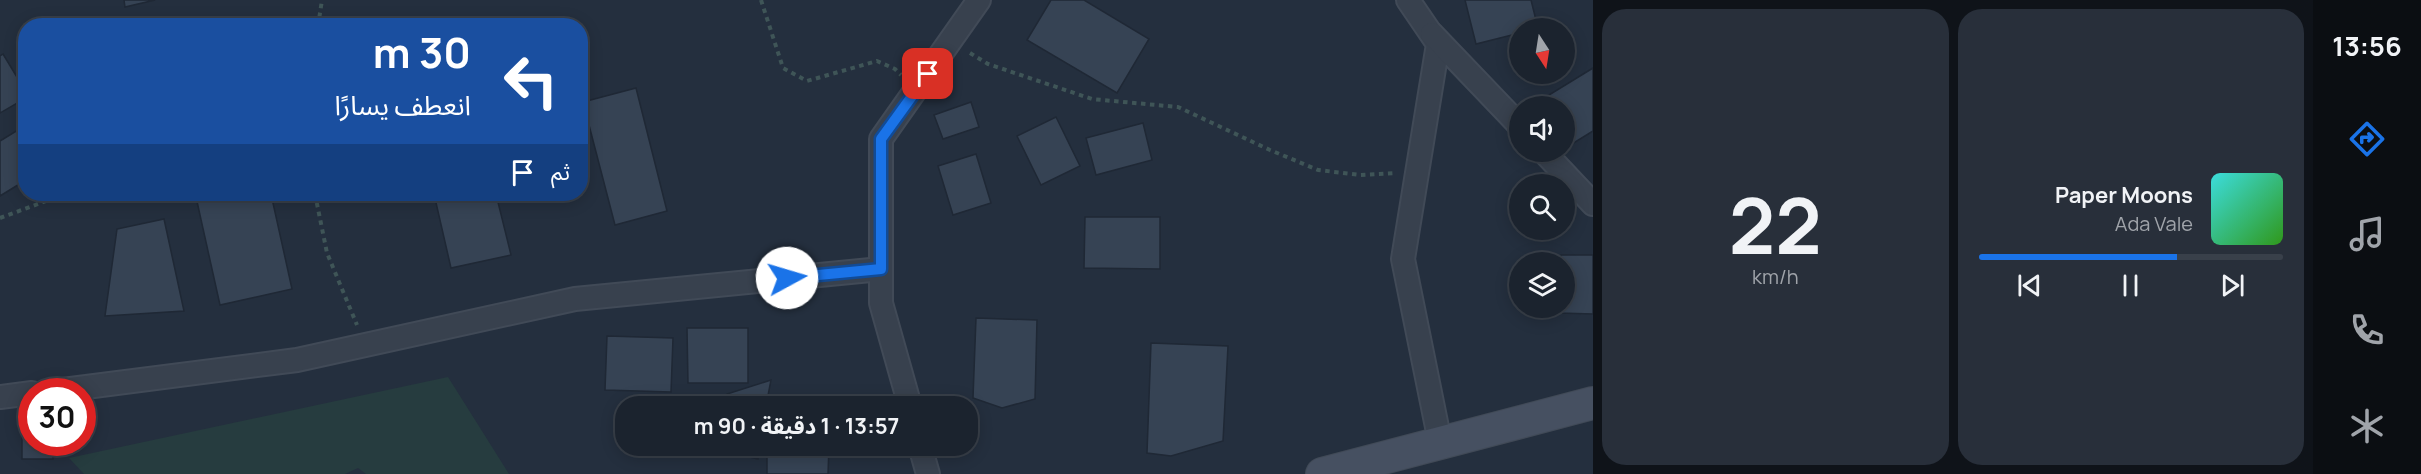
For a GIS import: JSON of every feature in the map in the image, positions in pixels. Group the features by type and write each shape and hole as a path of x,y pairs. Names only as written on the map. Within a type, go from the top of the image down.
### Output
{"main road":[{"path":"1322,474 1593,403"}],"street":[{"path":"907,396 881,303 881,139 979,0"},
{"path":"1408,0 1438,44 1403,259 1440,442"},
{"path":"1429,31 1509,115"},
{"path":"1553,162 1593,204"},
{"path":"96,386 297,360 575,299 881,269"},
{"path":"0,397 18,395"},
{"path":"923,456 928,474"}],"path":[{"path":"319,18 322,0"},
{"path":"761,0 783,68 807,81 877,61 896,69 916,91"},
{"path":"951,42 988,64 1092,99 1178,107 1318,170 1360,175 1417,172"},
{"path":"0,218 46,201"},
{"path":"316,201 327,253 365,345"}],"green space":[{"path":"448,377 509,474 366,474 358,468 345,474 84,474 69,458 96,456 96,452"}],"building":[{"path":"124,0 155,0 125,7"},
{"path":"1051,0 1084,0 1149,39 1117,93 1027,40"},
{"path":"1465,0 1531,0 1536,18 1509,18 1509,36 1476,44"},
{"path":"3,54 18,79 18,103 0,113 0,56"},
{"path":"1593,68 1593,131 1575,142 1575,96 1547,96 1567,84 1575,84 1575,79"},
{"path":"636,88 667,211 615,225 588,121 588,101"},
{"path":"971,102 979,127 943,139 934,115"},
{"path":"1056,117 1080,166 1041,185 1017,136"},
{"path":"1143,123 1152,160 1096,175 1086,138"},
{"path":"18,130 18,185 0,196 0,141"},
{"path":"976,154 991,203 953,215 938,166"},
{"path":"197,201 273,201 292,289 220,305"},
{"path":"436,201 498,201 511,255 451,268"},
{"path":"1085,217 1160,217 1160,269 1084,268"},
{"path":"164,219 184,311 105,316 117,229"},
{"path":"1575,255 1593,255 1593,314 1575,313"},
{"path":"976,318 1037,320 1035,399 1002,408 978,400 978,396 973,396"},
{"path":"687,328 748,328 748,383 688,383"},
{"path":"607,336 673,338 671,392 605,390"},
{"path":"1151,343 1228,346 1223,441 1171,456 1147,453"},
{"path":"771,380 768,396 727,396 727,394"},
{"path":"22,456 53,456 53,459 22,459"},
{"path":"767,456 829,456 828,474 767,474"}],"route":[{"path":"787,278 881,269 881,139 928,74"}]}
